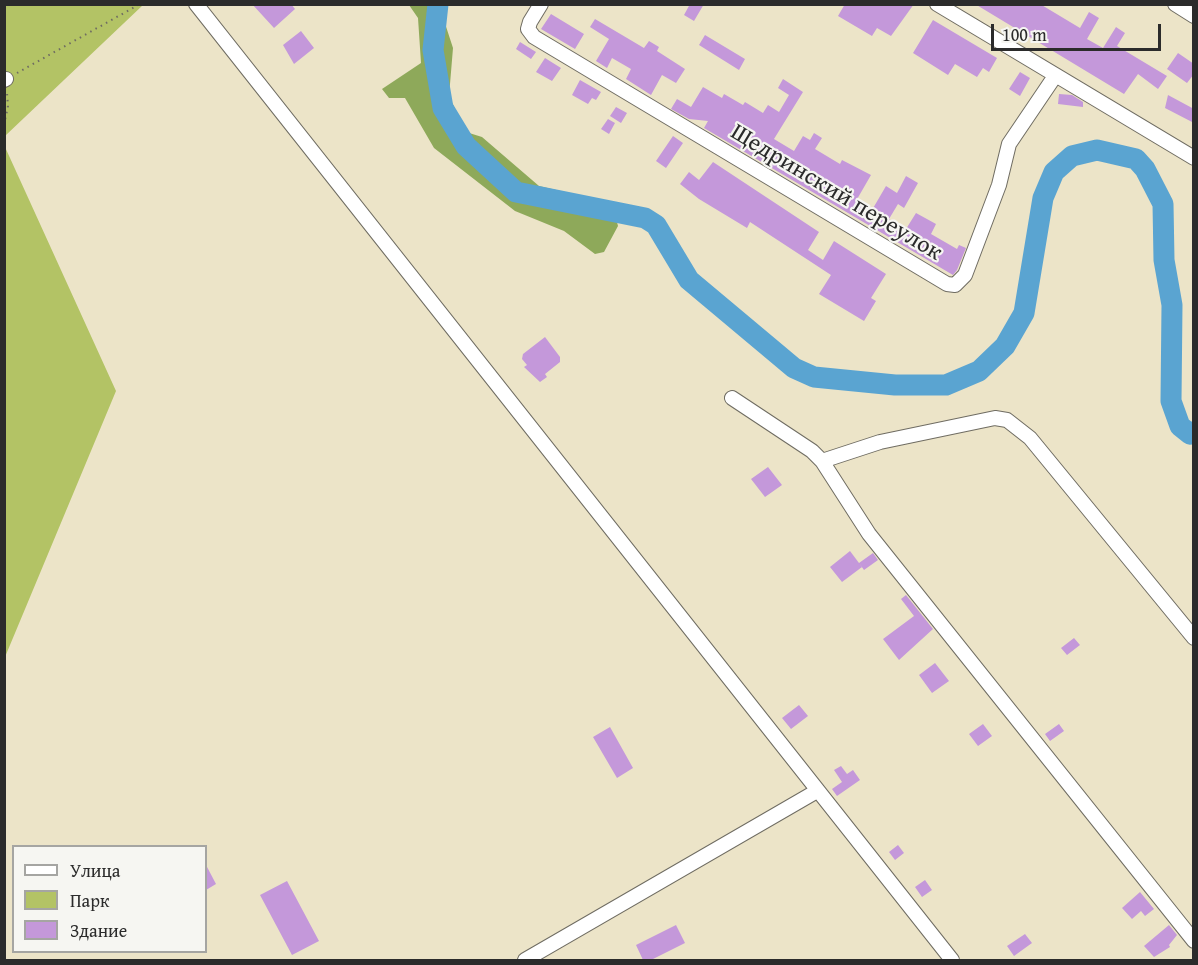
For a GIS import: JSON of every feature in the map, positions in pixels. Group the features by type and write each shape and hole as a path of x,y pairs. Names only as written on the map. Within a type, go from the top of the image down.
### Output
{"street":[{"path":"196,4 952,960"},
{"name":"Щедринский переулок","path":"541,4 528,29 534,37 947,284 955,285 965,275 999,185 1009,144 1055,76"},
{"path":"937,4 1055,76 1128,116 1194,158"},
{"path":"1175,4 1194,16"},
{"path":"732,398 812,451 822,461 869,534 1194,941"},
{"path":"822,461 880,442 995,418 1007,420 1030,438 1194,638"},
{"path":"525,960 817,791"}],"path":[{"path":"4,126 8,106 5,80 140,4"}],"green space":[{"path":"5,5 143,5 5,136"},
{"path":"409,5 439,5 453,48 449,96 466,132 482,137 539,186 612,203 618,226 604,252 595,254 564,231 515,211 434,148 405,98 389,98 382,89 421,63 418,18"},
{"path":"5,147 116,391 4,657"}],"building":[{"path":"252,4 291,4 295,9 274,28"},
{"path":"690,4 704,4 694,21 684,15"},
{"path":"845,4 914,4 891,36 877,28 872,36 838,16"},
{"path":"975,4 1040,4 1080,28 1089,12 1099,18 1087,39 1103,48 1116,27 1125,33 1117,46 1167,76 1158,89 1138,74 1124,94"},
{"path":"551,14 584,34 575,49 541,29"},
{"path":"595,19 644,48 649,41 659,47 657,51 685,69 676,83 662,75 651,95 626,79 631,69 612,58 607,68 596,61 609,39 590,27"},
{"path":"933,20 997,58 989,72 983,68 977,77 955,64 948,75 913,53"},
{"path":"301,31 314,48 294,64 283,45"},
{"path":"705,35 745,59 739,70 699,45"},
{"path":"520,42 536,52 531,59 516,49"},
{"path":"1178,53 1194,64 1194,74 1187,83 1167,69"},
{"path":"545,58 561,68 552,81 536,72"},
{"path":"1020,72 1030,78 1020,96 1009,89"},
{"path":"783,79 803,92 774,139 794,151 803,136 810,140 814,133 822,138 815,149 840,164 842,160 871,175 856,201 872,210 886,186 897,193 906,176 918,183 904,208 898,204 889,219 906,229 916,213 936,224 931,234 957,249 959,245 966,248 953,275 704,128 708,121 689,119 671,109 677,99 691,107 703,87 722,98 724,94 743,105 745,102 763,113 768,105 779,112 789,95 778,88"},
{"path":"580,80 601,92 596,100 592,98 588,104 572,95"},
{"path":"1059,94 1072,95 1083,102 1083,107 1058,104"},
{"path":"1168,95 1194,109 1194,123 1165,108"},
{"path":"616,107 627,113 621,123 610,116"},
{"path":"608,119 615,123 609,134 601,129"},
{"path":"673,136 683,143 666,168 656,161"},
{"path":"713,162 819,232 808,250 823,260 834,241 886,274 871,298 876,301 864,321 819,294 831,275 750,222 747,228 699,199 680,184 689,172 699,180"},
{"path":"545,337 560,357 560,362 545,374 547,377 540,382 524,367 527,365 522,359 523,354"},
{"path":"768,467 782,485 765,497 751,479"},
{"path":"850,551 862,567 842,582 830,567"},
{"path":"873,553 878,560 864,570 859,563"},
{"path":"906,595 933,629 899,660 883,639 914,616 901,599"},
{"path":"1074,638 1080,645 1067,655 1061,648"},
{"path":"935,663 949,681 932,693 919,675"},
{"path":"799,705 808,716 791,729 782,718"},
{"path":"983,724 992,736 978,746 969,734"},
{"path":"1059,724 1064,731 1050,741 1045,734"},
{"path":"610,727 633,768 617,778 593,737"},
{"path":"841,766 847,774 853,770 860,780 837,796 832,789 842,782 834,770"},
{"path":"898,845 904,853 895,860 889,852"},
{"path":"207,867 216,884 207,889"},
{"path":"925,880 932,890 922,897 915,887"},
{"path":"287,881 319,941 292,955 260,895"},
{"path":"1140,892 1154,909 1145,916 1141,911 1132,919 1122,908"},
{"path":"676,925 685,943 651,960 643,960 636,945"},
{"path":"1169,925 1177,935 1169,945 1170,947 1154,957 1144,946"},
{"path":"1025,934 1032,943 1014,956 1007,946"}],"waterway":[{"path":"438,4 433,50 443,108 466,146 516,192 645,218 656,225 689,280 794,368 814,377 895,385 946,385 979,371 1005,346 1024,313 1043,198 1054,172 1072,156 1097,150 1136,159 1145,169 1163,204 1164,260 1172,305 1171,401 1180,426 1190,434 1194,432"}]}
